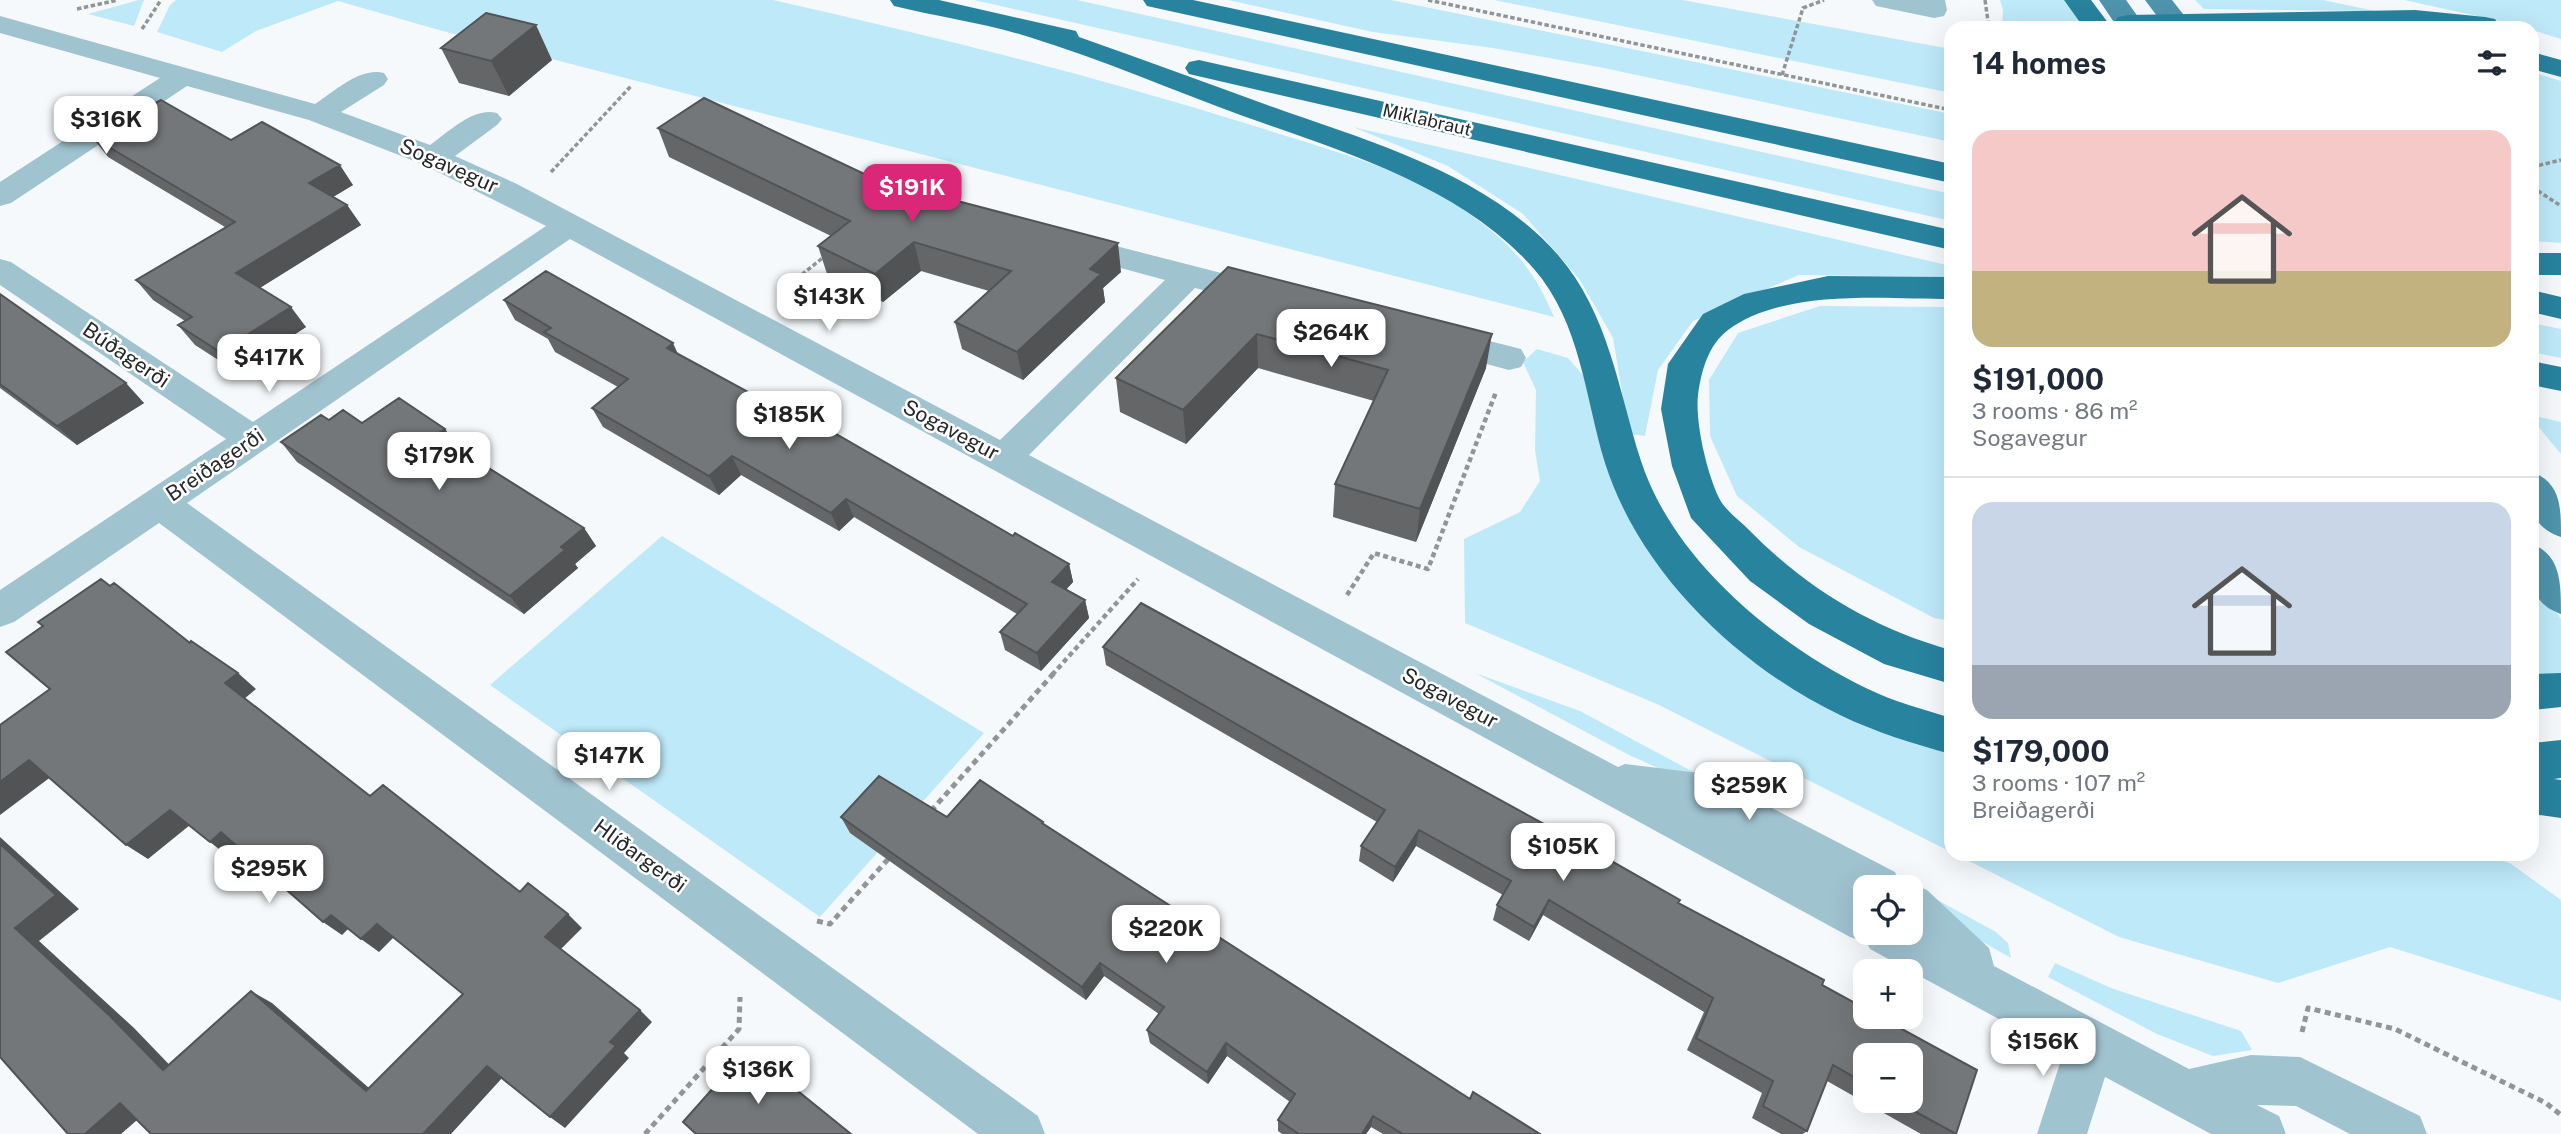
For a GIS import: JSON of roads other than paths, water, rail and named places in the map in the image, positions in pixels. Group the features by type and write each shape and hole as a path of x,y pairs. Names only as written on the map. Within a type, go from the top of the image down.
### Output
{"highway":[{"name":"Miklabraut","path":"903,0 1944,238"},
{"path":"1156,0 1944,172"},
{"path":"2077,0 2093,21"},
{"path":"2365,0 2462,21"},
{"path":"2148,21 2171,16 2415,18 2440,21"},
{"path":"1041,32 1412,169 1475,203 1507,225 1547,262 1583,318 1633,490 1668,550 1710,601 1767,649 1843,697 1910,724 1944,734"},
{"path":"2539,41 2561,47"},
{"path":"2539,62 2561,69"},
{"path":"2539,264 2561,264"},
{"path":"1944,288 1828,287 1756,302 1715,322 1685,364 1679,409 1690,466 1704,508 1764,570 1833,619 1898,652 1944,665"},
{"path":"2539,303 2561,308"},
{"path":"2539,374 2561,379"},
{"path":"2539,692 2561,690"},
{"path":"2539,761 2561,759"},
{"path":"2539,796 2561,799"}],"main road":[{"path":"2112,0 2127,21"},
{"path":"2539,495 2561,522"},
{"path":"2539,568 2561,598"}],"street":[{"path":"1885,0 1934,10 1932,0"},
{"name":"Sogavegur","path":"0,24 318,114 433,157 569,225 1853,915"},
{"path":"0,196 184,75"},
{"path":"318,114 374,79"},
{"path":"433,157 487,119"},
{"name":"Breiðagerði","path":"0,611 569,225"},
{"path":"1043,237 1296,303"},
{"name":"Búðagerði","path":"0,270 252,439"},
{"path":"1004,458 1189,275"},
{"path":"1416,334 1509,358"},
{"name":"Hlíðargerði","path":"159,503 1020,1134"},
{"path":"1602,780 1699,792 1856,875"},
{"path":"1923,917 2006,997"},
{"path":"1908,945 2261,1134"},
{"path":"2062,1134 2091,1043"},
{"path":"2186,1094 2251,1080 2300,1082 2402,1134"}]}
